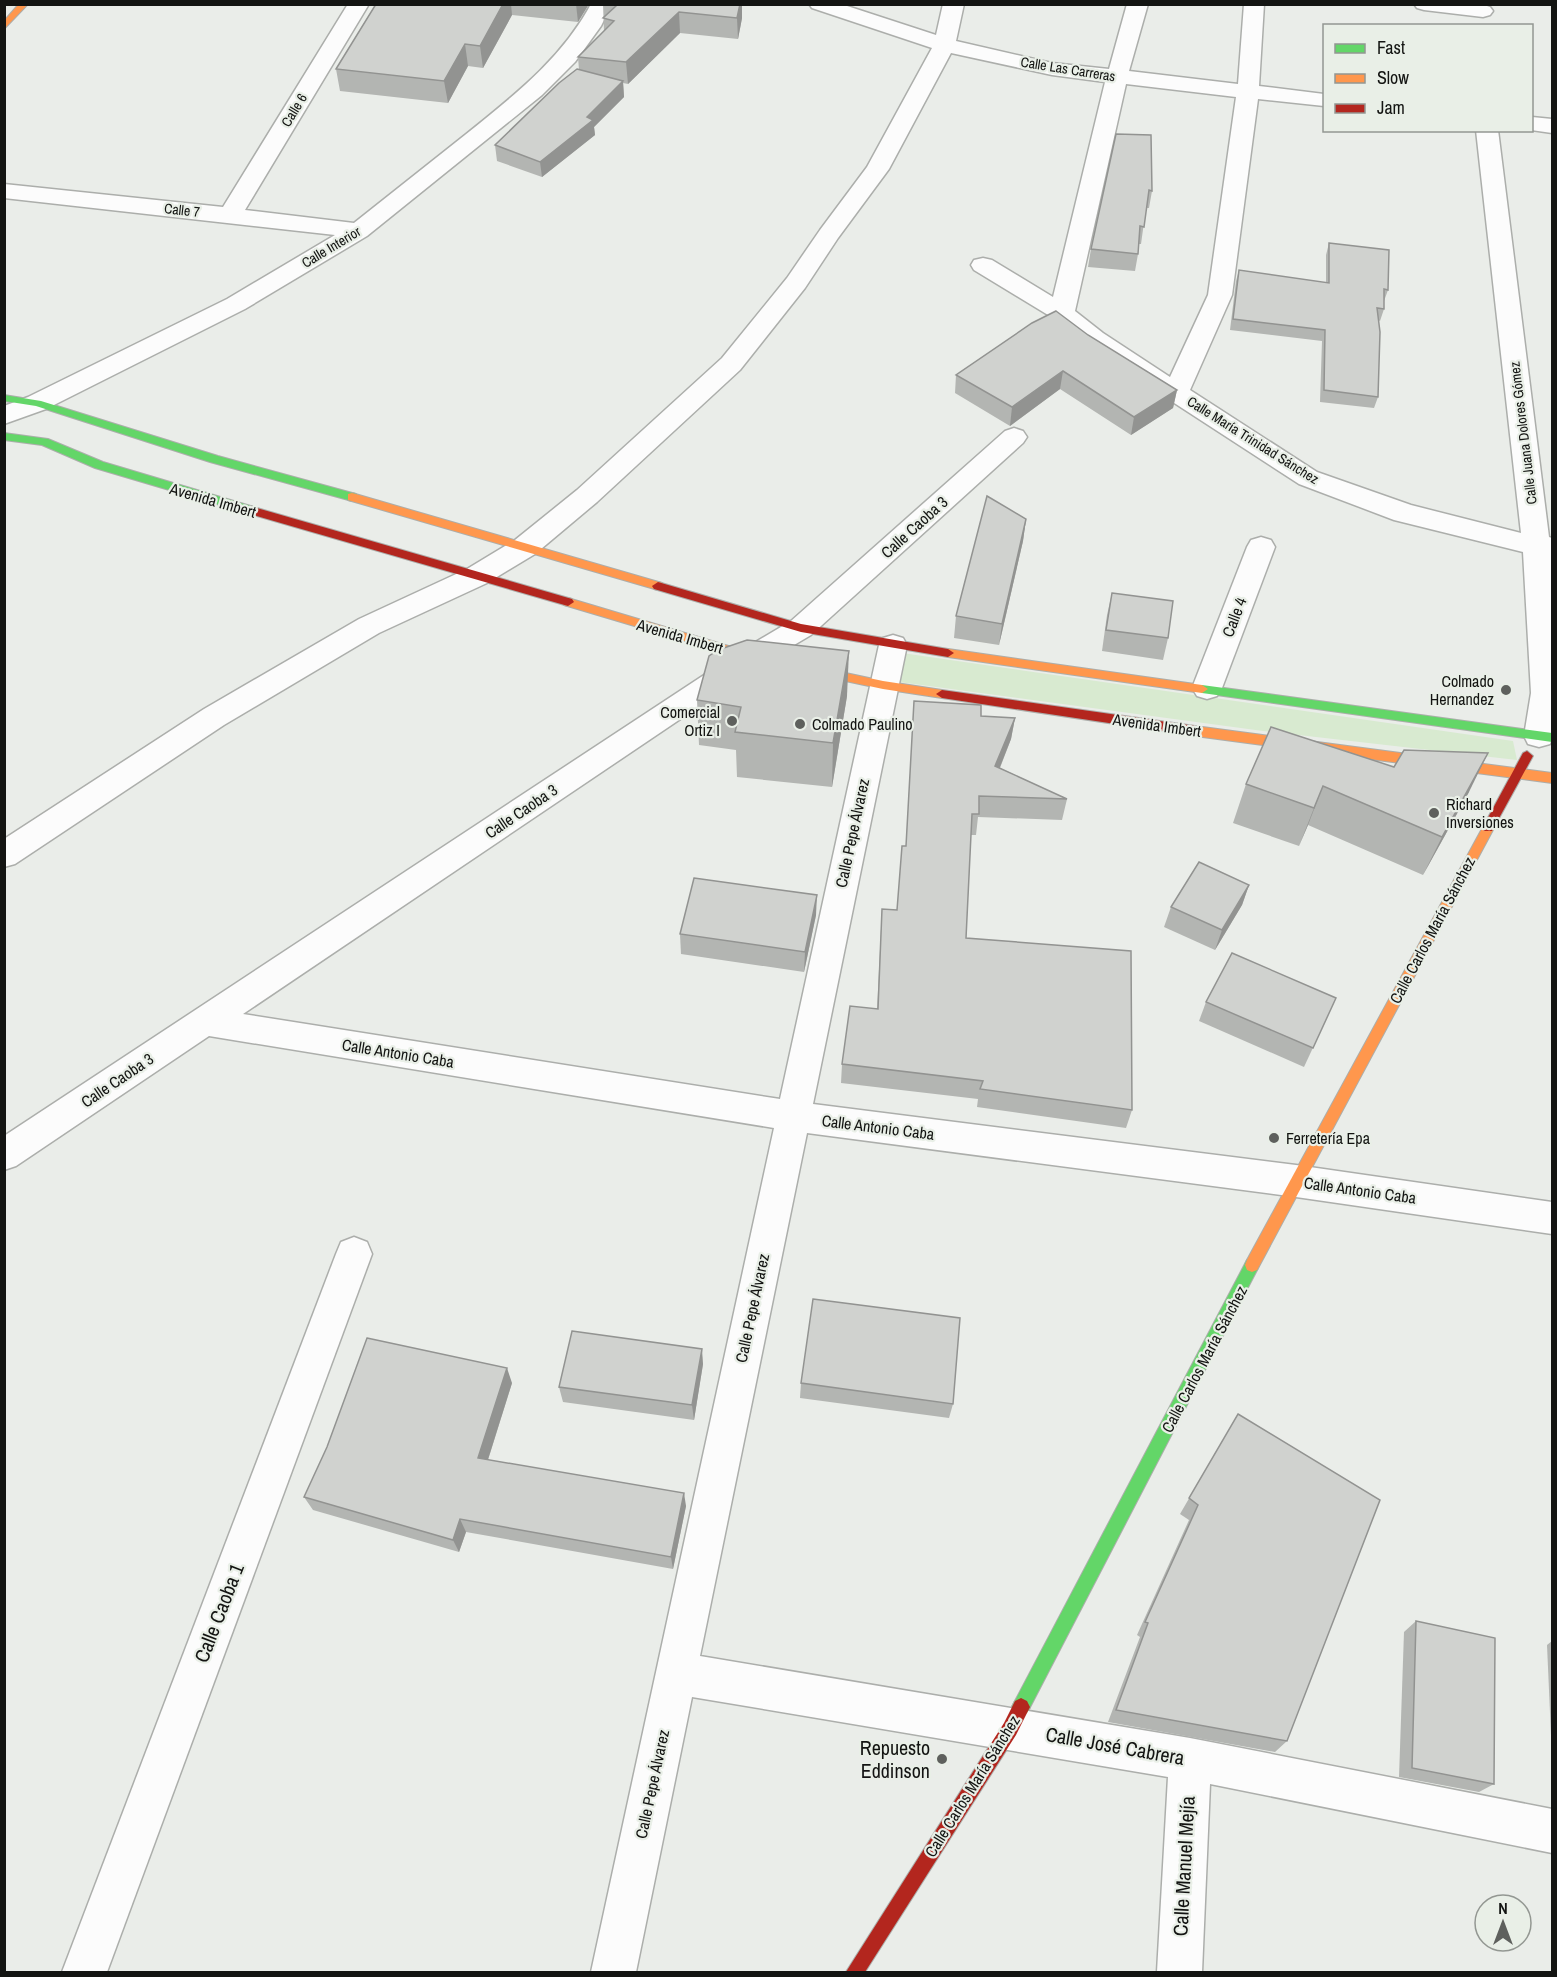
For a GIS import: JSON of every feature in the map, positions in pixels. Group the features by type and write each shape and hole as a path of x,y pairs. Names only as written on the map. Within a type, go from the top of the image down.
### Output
{"main road":[{"path":"4,27 24,4"},
{"path":"4,398 37,403 214,459 801,628 894,645 1546,737"},
{"name":"Avenida Imbert","path":"4,436 44,442 99,465 188,493 752,657 883,685 1206,732 1552,778"},
{"name":"Calle Carlos María Sánchez","path":"855,1972 1010,1728 1296,1181 1517,773 1546,737"}],"street":[{"name":"Calle 6","path":"230,215 359,4"},
{"name":"Calle Interior","path":"4,416 37,403 236,304 359,231 534,90 567,57 590,26 602,4"},
{"name":"Calle Las Carreras","path":"819,4 944,45 1052,69 1323,100"},
{"path":"4,855 214,717 369,626 477,576 525,547 587,496 731,364 796,283 828,235 878,169 944,45 954,4"},
{"path":"1062,313 1117,77 1138,4"},
{"path":"1176,392 1220,295 1248,91 1254,4"},
{"path":"1424,4 1483,14"},
{"path":"1533,124 1552,126"},
{"name":"Calle Juana Dolores Gómez","path":"1487,132 1544,547 1546,737"},
{"name":"Calle 7","path":"4,191 359,231"},
{"name":"Calle María Trinidad Sánchez","path":"983,265 1062,313 1094,339 1308,478 1404,513 1544,547"},
{"name":"Calle Caoba 3","path":"4,1155 752,657 801,628 1014,437"},
{"name":"Calle 4","path":"1207,688 1262,547"},
{"name":"Calle Pepe Álvarez","path":"613,1972 883,685 894,645"},
{"name":"Calle Antonio Caba","path":"206,1022 793,1116 1296,1181 1552,1218"},
{"name":"Calle Caoba 1","path":"84,1972 354,1254"},
{"name":"Calle José Cabrera","path":"675,1673 1190,1759 1552,1831"},
{"name":"Calle Manuel Mejía","path":"1179,1972 1190,1759"}],"green space":[{"path":"902,653 1513,741 1517,760 1263,731 899,682"}],"building":[{"path":"376,4 503,4 480,46 465,44 444,81 336,69"},
{"path":"614,4 740,4 737,18 679,12 626,62 578,57 614,21 603,18 617,5"},
{"path":"577,69 623,81 587,117 593,120 540,162 495,145 559,83"},
{"path":"1116,134 1151,135 1152,191 1149,190 1144,227 1140,226 1138,254 1091,249"},
{"path":"1329,243 1389,250 1388,290 1384,289 1384,309 1377,308 1380,332 1378,397 1324,390 1325,330 1233,319 1239,270 1329,283"},
{"path":"1056,311 1088,335 1177,390 1134,417 1063,371 1012,407 956,375 1032,323"},
{"path":"987,496 1026,519 1002,624 956,616"},
{"path":"1112,593 1173,601 1168,638 1106,630"},
{"path":"747,640 849,651 833,743 735,732 741,707 697,700 709,656 718,650"},
{"path":"914,701 981,705 981,716 1015,718 995,766 1067,799 979,796 979,814 972,814 966,938 1131,951 1132,1110 980,1089 983,1081 842,1064 850,1006 878,1009 882,909 897,910 902,846 906,846"},
{"path":"1271,727 1394,767 1404,750 1488,753 1442,837 1323,786 1314,808 1246,784"},
{"path":"1199,862 1249,885 1222,930 1171,907"},
{"path":"694,878 817,895 805,952 680,934"},
{"path":"1232,953 1336,998 1313,1048 1206,1002"},
{"path":"813,1299 960,1318 953,1404 801,1383"},
{"path":"572,1331 702,1349 692,1405 559,1387"},
{"path":"367,1338 507,1368 478,1458 684,1493 671,1557 460,1519 453,1540 304,1497 327,1447"},
{"path":"1238,1414 1380,1500 1287,1741 1116,1710 1148,1623 1145,1622 1198,1505 1189,1498"},
{"path":"1416,1621 1495,1638 1494,1784 1412,1768"}],"traffic: fast":[{"path":"4,398 37,403 214,459 352,497"},
{"path":"4,436 44,442 99,465 250,510"},
{"path":"1202,689 1552,738"},
{"path":"1021,1707 1252,1265"}],"traffic: slow":[{"path":"4,27 24,4"},
{"path":"352,497 658,586"},
{"path":"568,602 752,657 883,685 942,694"},
{"path":"948,653 1202,689"},
{"path":"1195,731 1552,778"},
{"path":"1252,1265 1488,828"}],"traffic: jam":[{"path":"250,510 568,602"},
{"path":"658,586 801,628 948,653"},
{"path":"942,694 1195,731"},
{"path":"1488,828 1527,756"},
{"path":"855,1972 1010,1729 1021,1707"}],"place":[{"name":"Colmado Hernandez","path":"1506,690"},
{"name":"Comercial Ortiz I","path":"732,721"},
{"name":"Colmado Paulino","path":"800,724"},
{"name":"Richard Inversiones","path":"1434,813"},
{"name":"Ferretería Epa","path":"1274,1138"},
{"name":"Repuesto Eddinson","path":"942,1759"}]}
